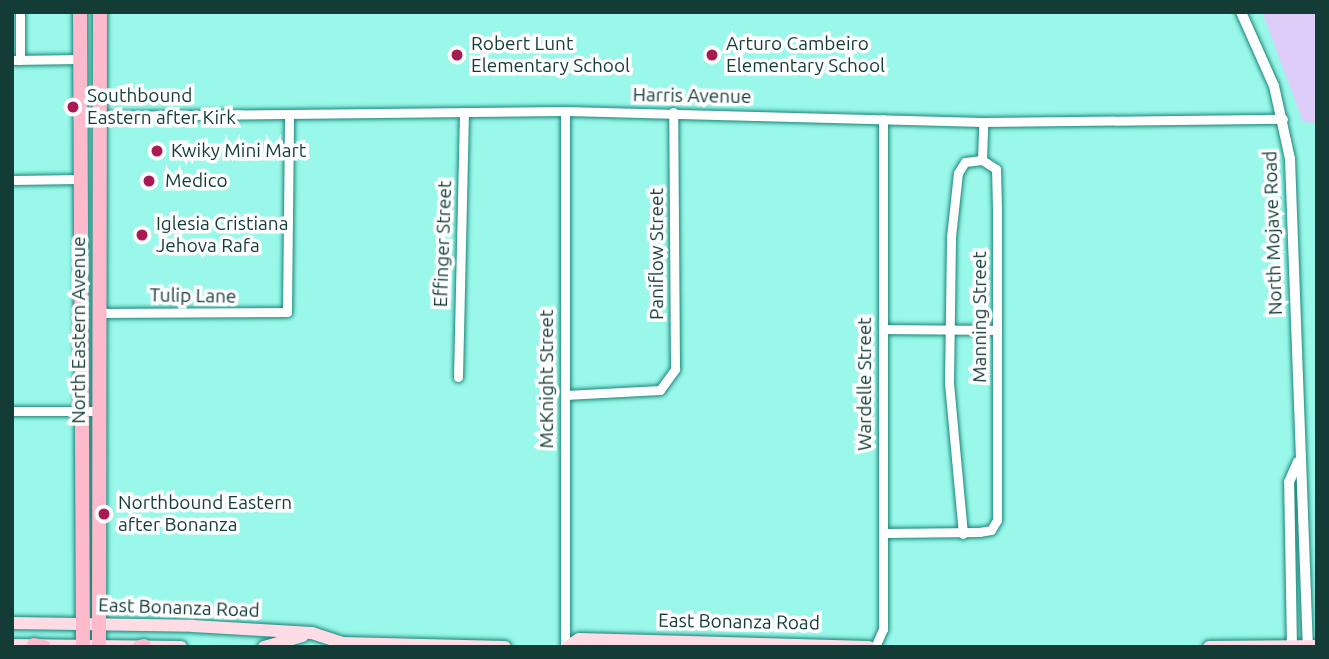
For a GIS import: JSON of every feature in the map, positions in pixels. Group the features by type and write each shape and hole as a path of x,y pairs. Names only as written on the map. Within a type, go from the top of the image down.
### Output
{"main road":[{"name":"North Eastern Avenue","path":"80,12 83,646"},
{"name":"North Eastern Avenue","path":"99,646 100,12"},
{"path":"80,30 90,46 90,104 99,117"},
{"path":"80,179 88,183 98,259"},
{"name":"East Bonanza Road","path":"12,623 82,623 312,633 337,645 505,647"},
{"path":"264,647 312,633"},
{"name":"East Bonanza Road","path":"566,647 579,639 614,643 667,640 869,647"},
{"name":"East Bonanza Road","path":"12,645 181,647"},
{"path":"1209,647 1311,646"}],"street":[{"path":"20,12 16,60 80,59"},
{"name":"North Mojave Road","path":"1241,12 1283,119 1290,159 1298,462 1304,482 1311,646"},
{"name":"Harris Avenue","path":"99,117 289,117 565,111 983,122 1283,119"},
{"name":"McKnight Street","path":"565,111 566,647"},
{"name":"Effinger Street","path":"457,377 464,112"},
{"name":"Paniflow Street","path":"565,395 660,390 675,369 673,112"},
{"name":"Tulip Lane","path":"98,313 287,312 289,117"},
{"name":"Wardelle Street","path":"875,647 883,629 883,119"},
{"name":"Manning Street","path":"963,534 991,530 997,520 996,169 982,160 983,122"},
{"path":"883,533 963,534 947,329 958,173 965,162 982,160"},
{"path":"12,180 80,179"},
{"path":"883,329 997,330"},
{"path":"12,411 99,411"},
{"name":"North Mojave Road","path":"1292,646 1289,482 1298,462"}],"shaded area":[{"path":"1262,12 1317,12 1317,123 1303,122"}],"place":[{"name":"Robert Lunt Elementary School","path":"457,55"},
{"name":"Arturo Cambeiro Elementary School","path":"712,55"},
{"name":"Southbound Eastern after Kirk","path":"73,107"},
{"name":"Kwiky Mini Mart","path":"157,151"},
{"name":"Medico","path":"149,181"},
{"name":"Iglesia Cristiana Jehova Rafa","path":"142,235"},
{"name":"Northbound Eastern after Bonanza","path":"104,514"}]}
